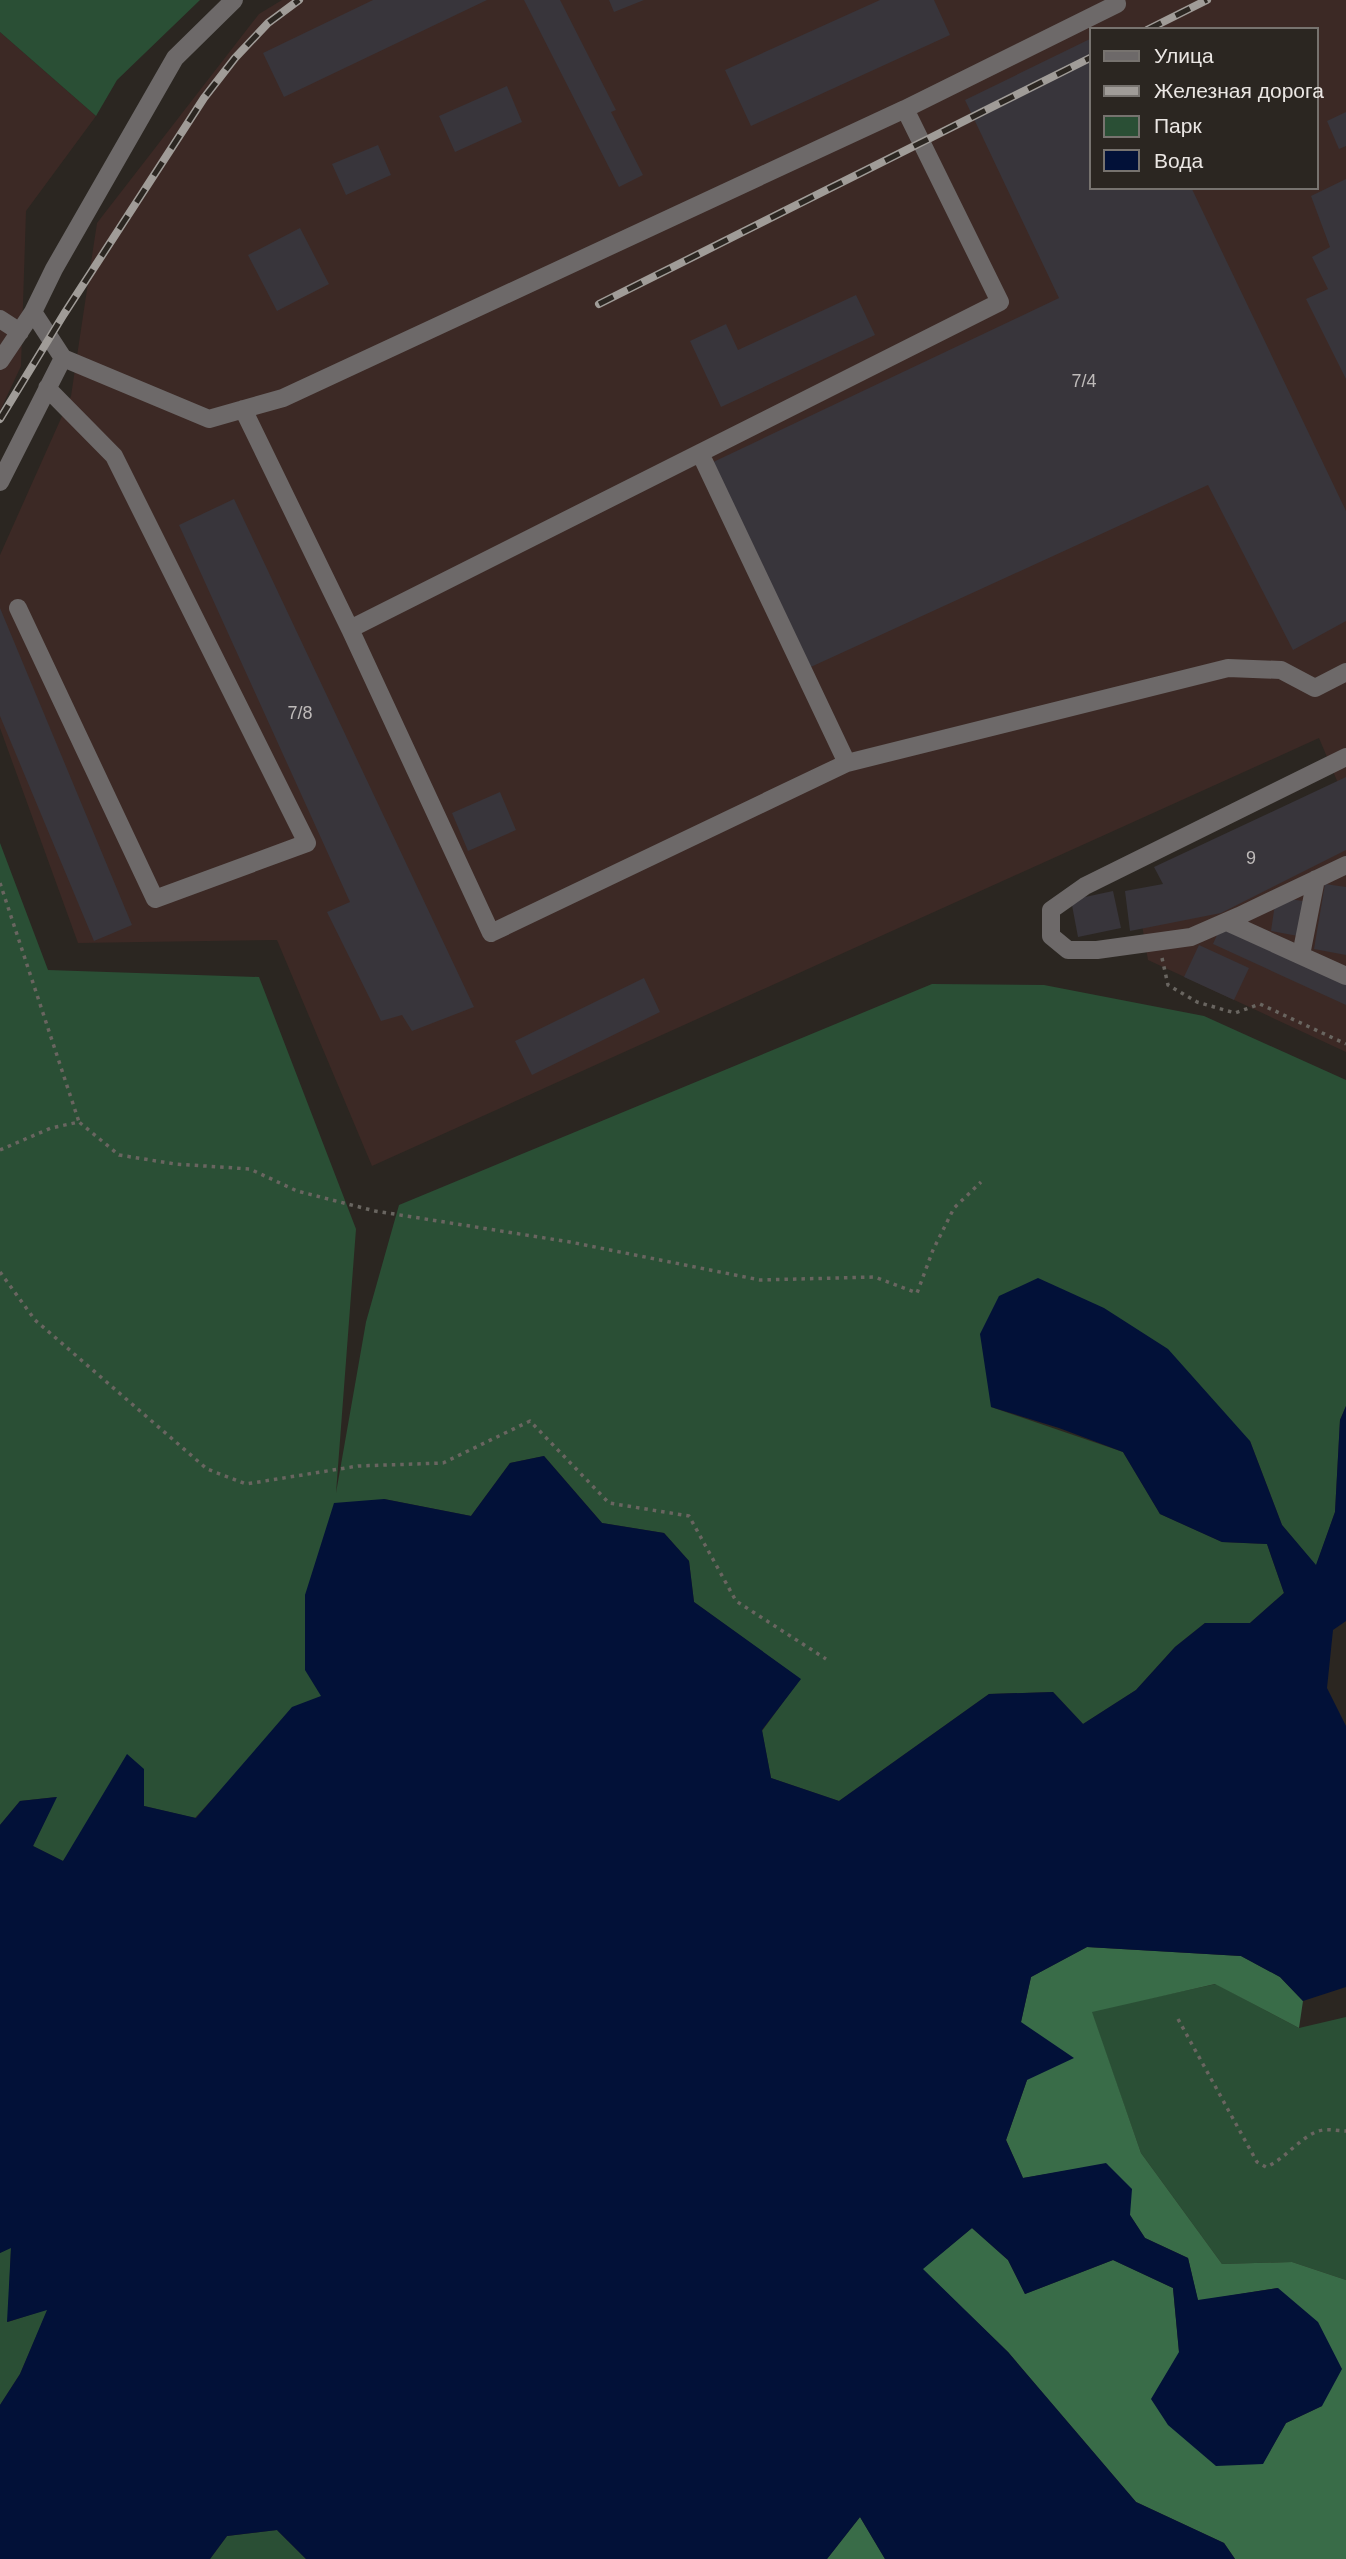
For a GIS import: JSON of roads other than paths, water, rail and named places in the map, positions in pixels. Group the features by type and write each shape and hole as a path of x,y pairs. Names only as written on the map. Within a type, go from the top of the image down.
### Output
{"lane":[{"path":"0,361 33,312 54,269 176,58 234,0"},
{"path":"33,312 63,358 209,419 283,398 905,108 1117,4 1116,0"},
{"path":"350,629 1000,302 905,108"},
{"path":"0,320 20,332"},
{"path":"0,482 63,358"},
{"path":"18,608 155,899 307,844 114,456 47,388"},
{"path":"243,409 350,629 491,933 848,762 1228,668 1281,670 1315,688 1346,672"},
{"path":"700,453 848,762"},
{"path":"1346,757 1085,886 1051,910 1051,936 1068,950 1097,950 1191,937 1346,864"},
{"path":"1301,955 1316,879"},
{"path":"1227,922 1346,976"}],"water":[{"path":"1038,1278 1104,1308 1168,1349 1250,1441 1282,1525 1316,1565 1335,1512 1340,1420 1346,1406 1346,1621 1333,1630 1327,1688 1346,1726 1346,1987 1303,2001 1280,1977 1241,1956 1087,1947 1031,1977 1021,2022 1074,2058 1027,2080 1006,2140 1023,2178 1106,2163 1132,2189 1130,2215 1145,2238 1188,2258 1198,2300 1278,2288 1318,2322 1342,2369 1322,2406 1286,2423 1263,2464 1216,2466 1168,2425 1151,2399 1179,2352 1173,2288 1113,2260 1025,2294 1008,2260 972,2228 923,2269 1008,2352 1136,2502 1224,2543 1235,2559 885,2559 860,2517 827,2559 306,2559 277,2530 227,2536 210,2559 0,2559 0,2405 20,2374 47,2310 7,2322 11,2248 0,2253 0,1825 20,1801 57,1797 33,1846 63,1861 127,1754 144,1769 144,1806 196,1818 292,1707 321,1696 305,1670 305,1595 334,1503 384,1499 471,1516 510,1463 544,1456 602,1523 664,1533 689,1561 694,1602 801,1679 762,1730 771,1778 839,1801 989,1694 1053,1692 1083,1724 1136,1690 1175,1647 1205,1623 1250,1623 1284,1593 1267,1544 1222,1542 1160,1514 1123,1452 991,1407 980,1334 999,1296"}],"railway":[{"path":"0,419 64,314 204,98 235,58 268,23 299,0"},
{"path":"1151,28 1207,0"},
{"path":"599,304 1090,58"}]}
